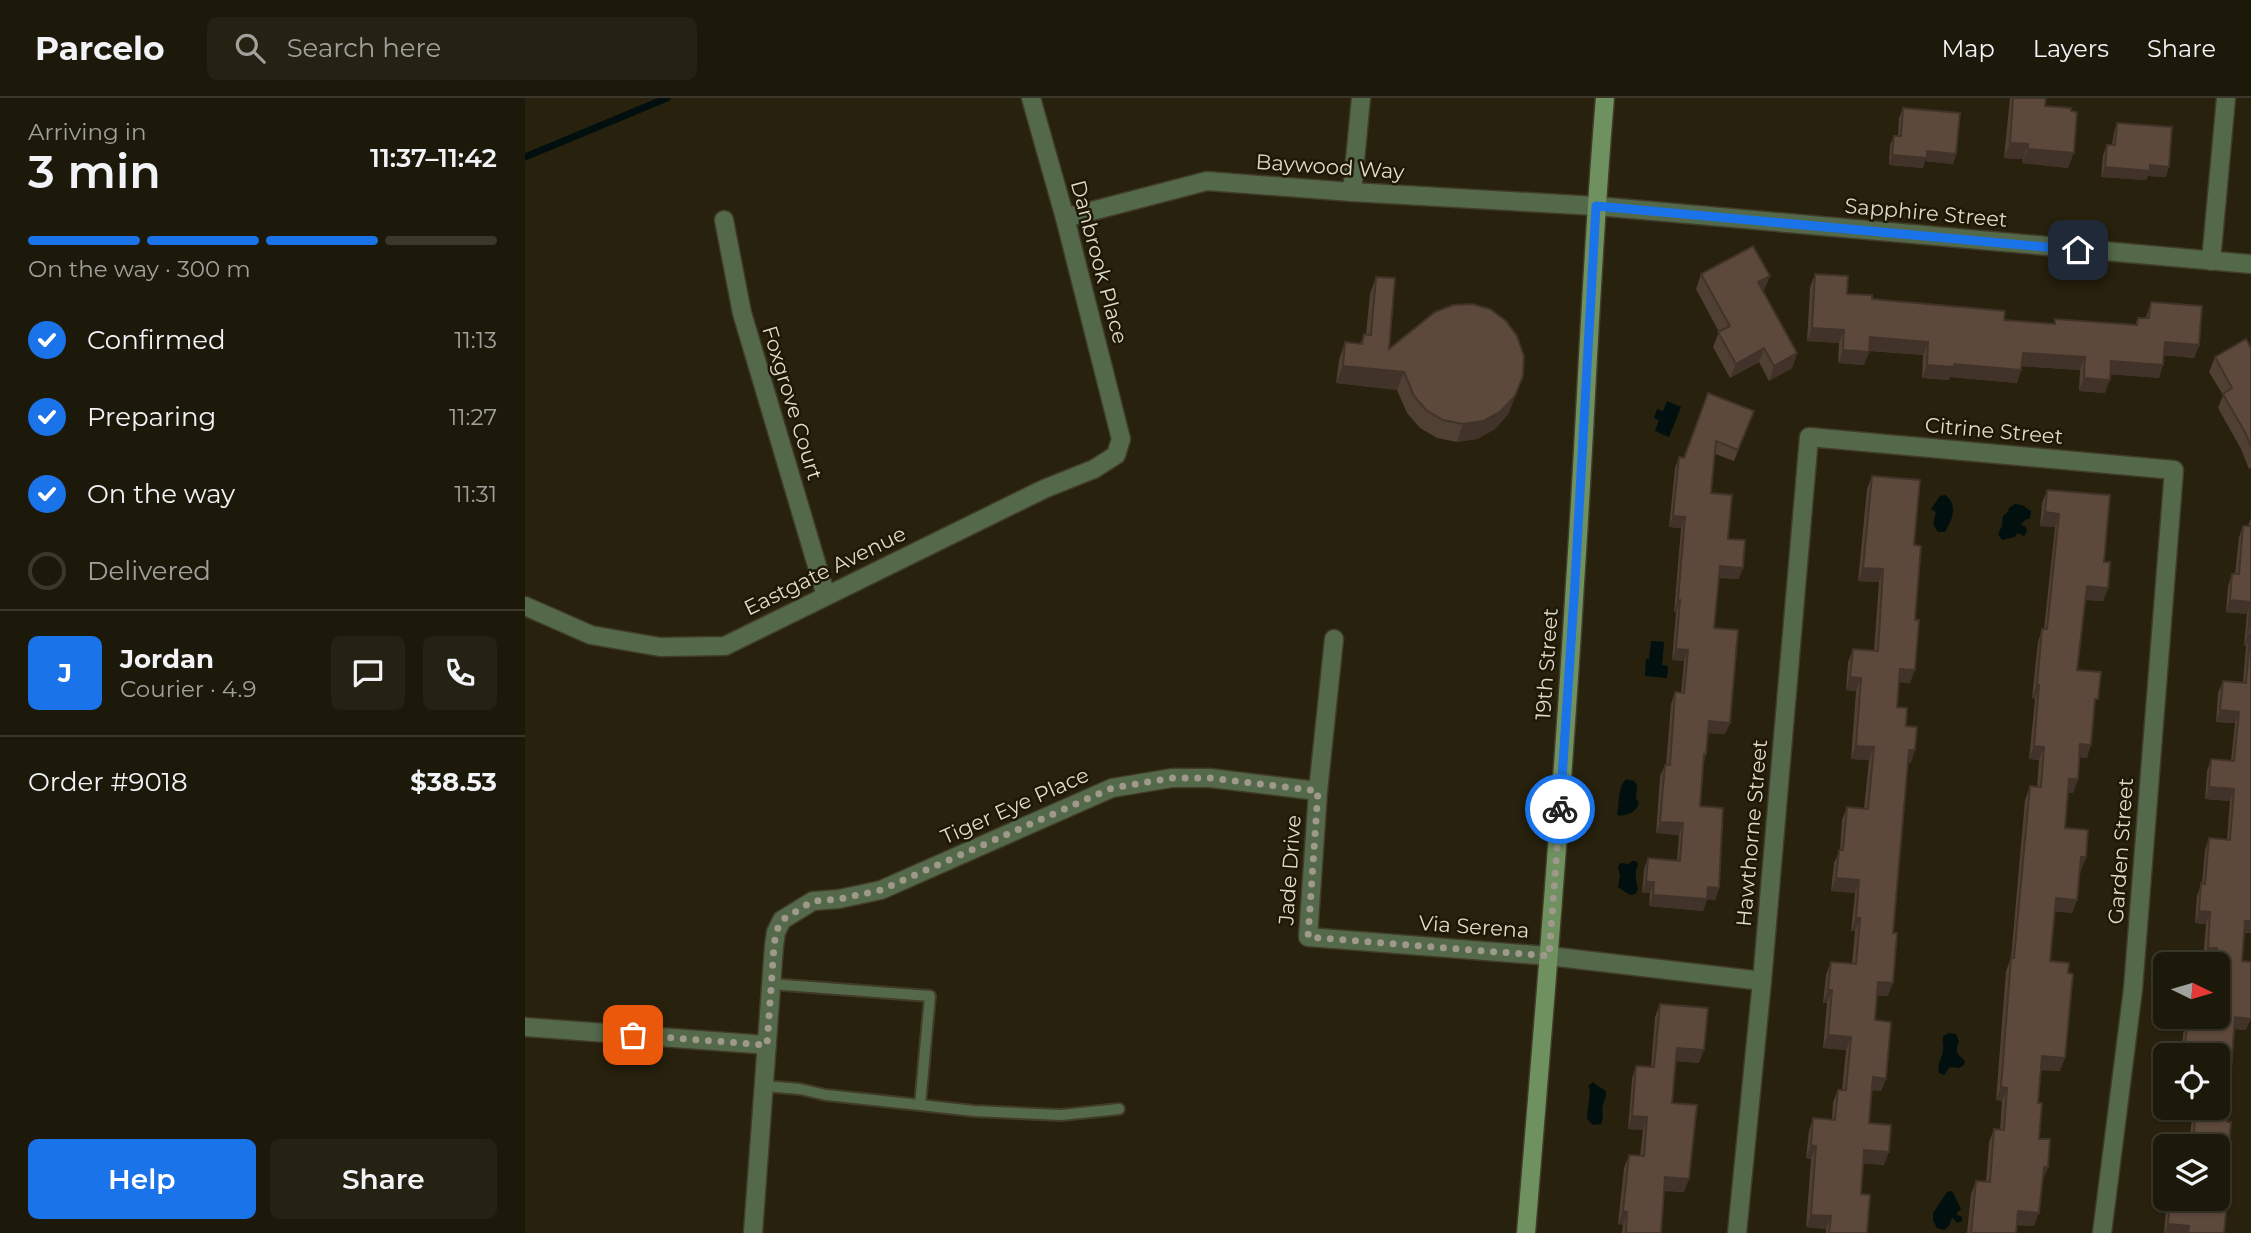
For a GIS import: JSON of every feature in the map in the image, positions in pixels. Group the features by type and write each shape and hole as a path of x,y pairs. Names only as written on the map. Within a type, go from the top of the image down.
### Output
{"main road":[{"name":"19th Street","path":"1526,1233 1549,956 1605,98"}],"street":[{"name":"Danbrook Place","path":"1031,98 1065,218 1121,439"},
{"path":"1352,192 1361,98"},
{"path":"2211,261 2226,98"},
{"name":"Baywood Way","path":"1065,218 1207,181 1596,206"},
{"name":"Sapphire Street","path":"1596,206 2251,264"},
{"name":"Foxgrove Court","path":"725,220 742,313 826,596"},
{"name":"Citrine Street","path":"1809,438 2174,470"},
{"name":"Hawthorne Street","path":"1737,1233 1762,981 1809,438"},
{"name":"Eastgate Avenue","path":"525,606 591,635 660,647 725,646 1044,489 1094,469 1116,455 1121,439"},
{"name":"Garden Street","path":"2102,1233 2133,989 2174,470"},
{"name":"Jade Drive","path":"1308,937 1318,791 1334,639"},
{"name":"Tiger Eye Place","path":"771,984 776,932 782,920 813,901 839,899 881,890 1112,788 1172,778 1210,778 1318,791"},
{"name":"Via Serena","path":"1308,937 1549,956 1762,981"},
{"path":"753,1233 771,984"},
{"path":"525,1027 767,1045"}],"lane":[{"path":"771,984 930,996 920,1105"},
{"path":"764,1086 800,1088 826,1095 974,1111 1061,1115 1119,1109"}],"shaded area":[{"path":"1667,401 1681,407 1669,437 1655,431 1659,420 1654,418 1657,409 1663,411"},
{"path":"1945,495 1952,503 1953,513 1945,532 1938,532 1934,525 1936,512 1931,509 1940,496"},
{"path":"2015,504 2031,511 2030,518 2021,525 2026,527 2027,532 2024,536 2017,533 2015,537 2002,540 1998,534 2003,516"},
{"path":"1651,641 1664,642 1662,665 1668,666 1667,678 1645,676"},
{"path":"1626,779 1637,785 1636,799 1639,802 1631,813 1620,816 1617,814 1619,796"},
{"path":"1636,861 1638,865 1638,889 1635,894 1630,895 1618,887 1618,868 1620,863 1629,864"},
{"path":"1956,1034 1959,1042 1957,1053 1965,1061 1959,1068 1950,1067 1944,1075 1939,1073 1939,1067 1943,1036"},
{"path":"1593,1082 1605,1090 1606,1095 1601,1124 1593,1125 1587,1119 1590,1090 1588,1086"},
{"path":"1952,1191 1961,1209 1956,1214 1962,1217 1962,1221 1957,1223 1952,1217 1949,1226 1944,1230 1937,1228 1933,1213 1947,1192"}],"building":[{"path":"2013,98 2046,98 2045,106 2071,108 2071,111 2077,112 2074,153 2028,149 2028,144 2010,143"},
{"path":"1903,108 1960,113 1956,154 1927,151 1927,158 1892,155 1894,136 1901,136"},
{"path":"2117,123 2172,127 2169,167 2150,165 2150,171 2105,167 2107,145 2115,145"},
{"path":"1753,246 1770,276 1758,282 1797,353 1774,366 1764,348 1736,364 1718,332 1730,326 1701,274"},
{"path":"1815,274 1848,276 1847,294 1872,295 1872,299 2005,311 2004,320 2055,324 2055,319 2137,325 2138,318 2149,318 2151,302 2202,306 2199,345 2165,342 2163,365 2111,361 2110,380 2084,378 2085,357 2023,353 2021,370 1954,364 1954,367 1927,365 1928,342 1870,337 1869,352 1843,350 1844,330 1812,328"},
{"path":"1376,277 1395,278 1389,349 1435,312 1453,305 1472,304 1490,309 1506,321 1517,336 1524,356 1523,376 1515,396 1501,411 1483,421 1463,424 1443,420 1426,410 1414,396 1404,372 1343,366 1345,342 1362,344 1364,334 1371,335"},
{"path":"2246,339 2251,348 2251,447 2223,394 2232,388 2215,357"},
{"path":"1708,393 1754,411 1738,450 1716,441 1711,493 1732,495 1728,539 1745,540 1743,568 1720,566 1714,628 1738,630 1730,723 1709,721 1704,754 1700,806 1723,808 1719,888 1708,887 1707,899 1653,895 1654,882 1646,882 1648,858 1680,861 1683,823 1660,822 1665,765 1670,765 1675,692 1684,693 1688,650 1676,649 1685,517 1673,516 1679,457 1684,458"},
{"path":"1872,476 1920,480 1914,545 1921,546 1915,620 1919,620 1915,670 1900,669 1897,707 1907,708 1906,726 1917,727 1915,750 1909,750 1893,933 1897,933 1893,983 1878,982 1875,1020 1891,1022 1886,1079 1873,1077 1869,1123 1891,1125 1889,1152 1864,1150 1861,1194 1870,1195 1867,1233 1829,1233 1831,1216 1811,1215 1816,1146 1811,1145 1813,1118 1835,1120 1838,1090 1846,1090 1851,1037 1828,1035 1832,990 1828,990 1831,962 1856,964 1860,918 1856,918 1859,880 1836,878 1839,850 1843,850 1847,807 1868,809 1874,747 1856,746 1861,678 1850,677 1853,649 1878,651 1883,569 1863,568"},
{"path":"2047,490 2110,495 2104,562 2110,562 2108,588 2087,586 2077,670 2101,672 2098,699 2095,699 2091,745 2080,744 2078,779 2069,779 2065,828 2088,830 2086,857 2081,857 2077,900 2056,898 2050,961 2069,963 2068,973 2073,974 2065,1058 2042,1056 2038,1103 2042,1103 2039,1139 2050,1139 2048,1167 2044,1167 2039,1213 2018,1211 2016,1233 1971,1233 1976,1181 1990,1182 1994,1129 2004,1130 2007,1088 2001,1087 2011,958 2014,958 2030,786 2041,787 2044,747 2034,746 2037,685 2042,629 2047,629 2059,514 2045,512"},
{"path":"2243,526 2251,526 2251,602 2230,600 2232,574 2239,574"},
{"path":"2251,602 2251,921 2245,921 2242,961 2251,962 2251,1019 2235,1017 2230,1083 2230,1043 2185,1043 2187,1029 2230,1029 2230,952 2217,952 2217,948 2208,948 2210,912 2199,911 2201,883 2205,884 2209,838 2230,840 2234,789 2209,787 2211,759 2234,761 2239,712 2220,710 2223,681 2246,683"},
{"path":"1660,1004 1708,1008 1704,1050 1677,1048 1672,1103 1697,1105 1689,1179 1665,1177 1661,1233 1626,1233 1627,1212 1623,1211 1629,1155 1644,1156 1647,1117 1632,1116 1636,1066 1654,1067"},
{"path":"2195,1120 2231,1122 2230,1134 2194,1134"},
{"path":"2169,1211 2226,1211 2224,1233 2188,1233 2189,1226 2168,1224"}],"waterway":[{"path":"525,157 667,98"}],"way so far":[{"path":"633,1035 767,1045 774,946 776,932 782,920 813,901 839,899 881,890 1112,788 1172,778 1210,778 1318,791 1308,937 1549,956 1560,809"}],"route":[{"path":"1560,809 1596,206 2078,250"}]}
